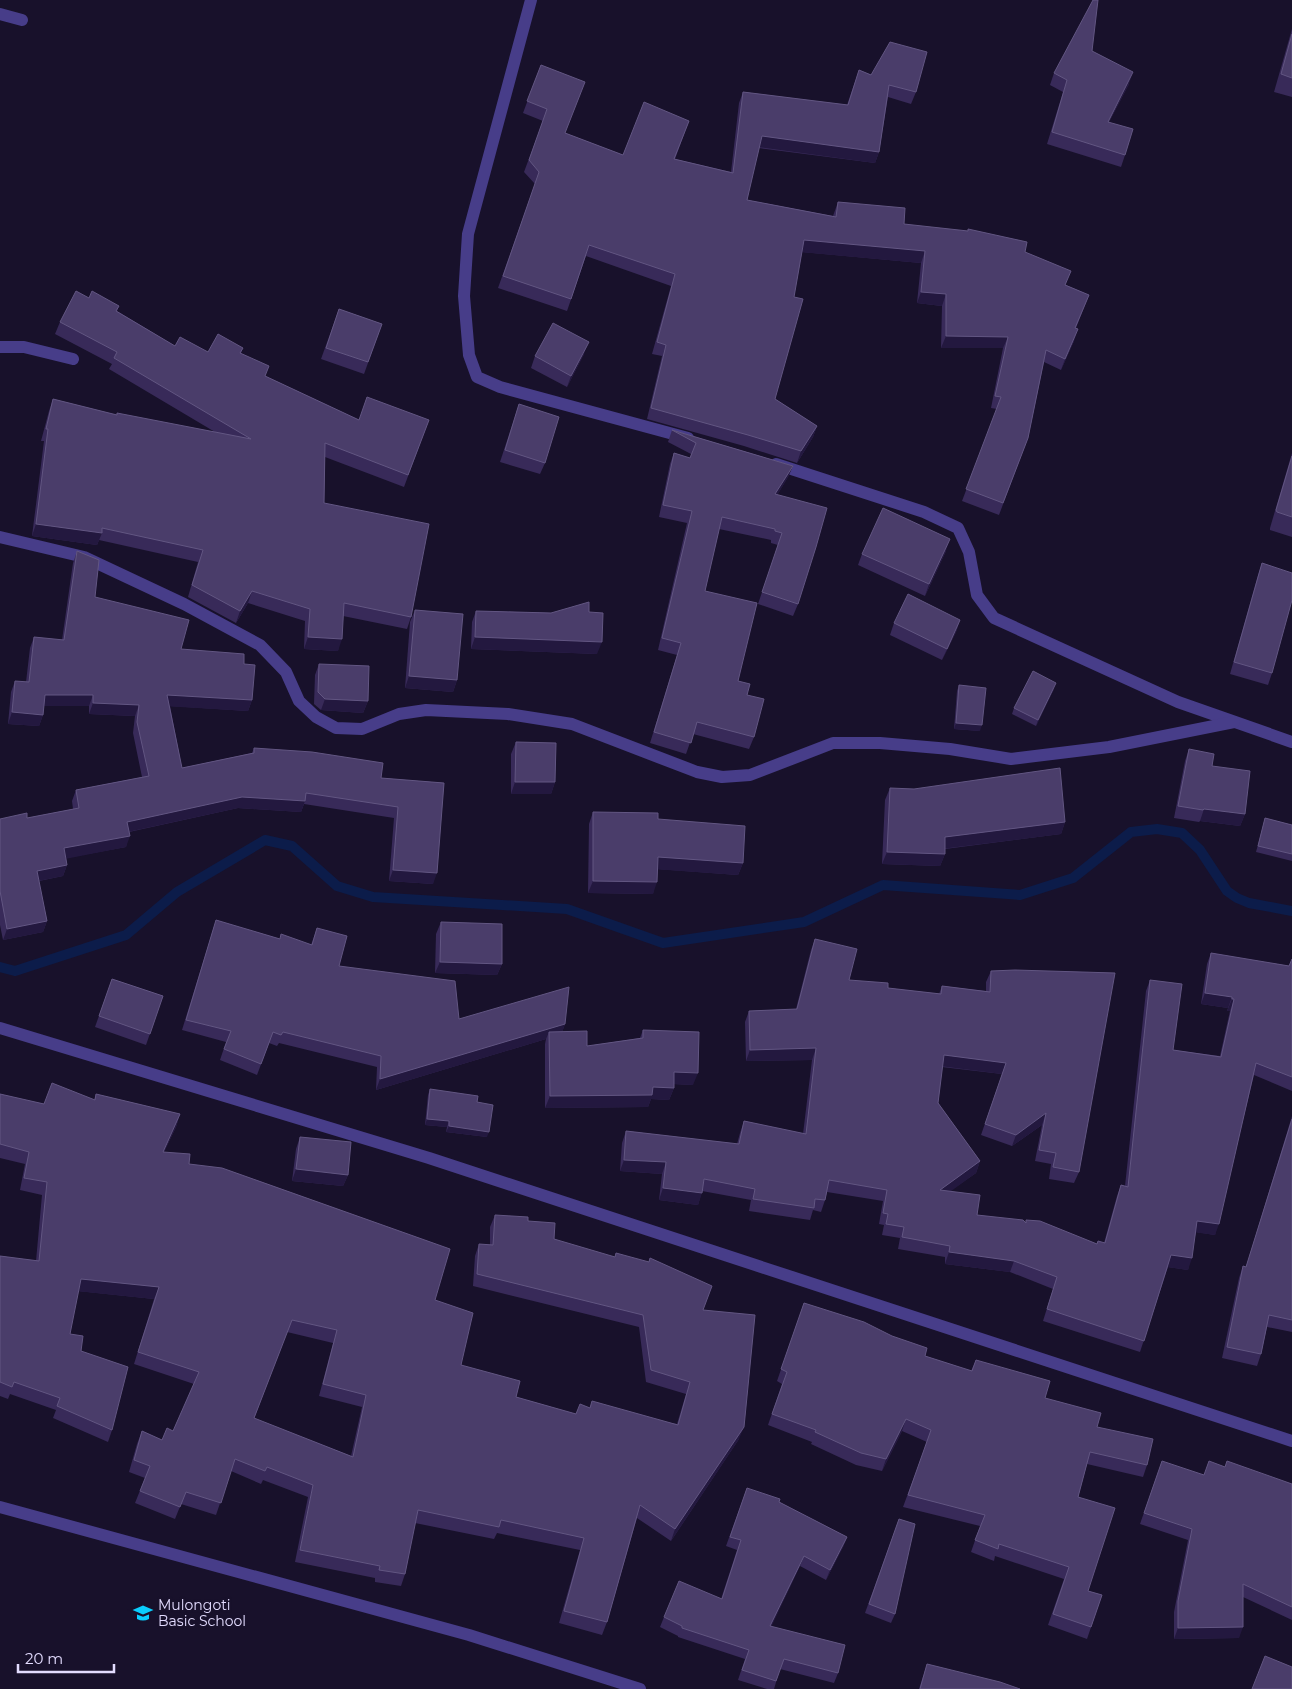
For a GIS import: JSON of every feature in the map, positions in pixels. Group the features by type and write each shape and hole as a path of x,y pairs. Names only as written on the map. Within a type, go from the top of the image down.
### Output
{"street":[{"path":"531,0 468,234 464,296 469,355 477,377 500,387 696,441"},
{"path":"0,14 22,20"},
{"path":"0,347 24,347 72,359"},
{"path":"761,459 924,512 958,528 969,552 977,595 994,618 1178,702 1292,742"},
{"path":"0,537 84,557 184,604 260,645 286,672 299,701 316,718 336,728 362,728 400,714 426,710 508,714 572,724 697,772 722,777 750,775 834,743 880,743 1011,759 1109,747 1234,722"},
{"path":"0,1028 429,1158 1292,1441"},
{"path":"0,1507 469,1635 640,1689"}],"building":[{"path":"1093,0 1098,0 1092,51 1133,72 1108,122 1133,129 1125,155 1052,132 1067,80 1054,73"},
{"path":"1292,34 1292,78 1281,74"},
{"path":"890,42 927,52 916,92 889,85 879,152 762,136 747,200 836,217 838,202 905,208 904,224 968,231 968,229 1027,242 1025,252 1071,271 1065,285 1089,295 1075,328 1078,329 1065,359 1046,350 1028,438 1003,503 966,489 1001,397 995,396 1008,337 946,336 946,294 921,292 925,251 804,240 794,297 803,299 775,399 817,426 801,451 651,408 666,345 657,342 675,274 589,245 571,299 503,276 539,172 529,160 547,109 527,101 541,65 585,82 565,133 623,155 644,102 689,121 674,159 733,173 743,92 848,105 859,70 871,75"},
{"path":"76,291 89,298 92,291 119,306 116,311 175,346 180,337 208,352 218,334 243,348 240,353 269,366 265,376 359,420 367,397 429,420 408,475 325,443 324,503 429,524 411,617 344,603 342,639 308,637 310,609 252,591 240,611 192,585 203,550 102,528 102,533 36,524 48,429 46,429 53,399 117,415 117,413 251,439 114,358 117,352 60,322"},
{"path":"339,309 382,324 368,362 326,348"},
{"path":"553,323 589,342 571,376 535,356"},
{"path":"519,404 559,417 545,463 505,450"},
{"path":"672,430 793,466 775,494 827,508 798,604 762,592 782,533 775,531 775,529 722,517 705,591 757,603 738,681 750,684 747,695 764,699 754,737 697,722 691,743 654,732 681,643 662,638 692,511 663,505 674,453 690,458 696,443"},
{"path":"1292,456 1292,517 1276,510"},
{"path":"883,508 950,539 929,584 862,554"},
{"path":"77,551 99,560 95,597 189,620 181,649 244,654 244,664 255,665 252,700 167,695 182,768 254,753 254,748 312,752 383,763 381,778 444,783 437,873 393,870 398,807 306,793 305,801 242,797 127,822 130,836 64,848 67,865 37,871 47,921 7,929 0,891 0,819 27,813 27,818 79,808 76,790 149,776 137,722 139,705 93,703 93,695 45,695 43,715 12,712 15,681 29,682 34,637 64,640"},
{"path":"1262,563 1292,573 1292,600 1272,673 1234,662"},
{"path":"908,594 960,620 947,649 894,623"},
{"path":"589,602 589,612 603,613 602,642 475,637 476,611 551,613"},
{"path":"415,610 463,614 457,680 409,676"},
{"path":"319,664 369,666 368,701 325,699 318,692"},
{"path":"1033,671 1056,683 1038,720 1014,708"},
{"path":"959,685 986,688 982,725 956,723"},
{"path":"516,742 556,743 555,782 515,782"},
{"path":"1189,749 1214,754 1212,766 1250,771 1245,814 1178,806"},
{"path":"1060,768 1065,822 945,837 945,854 887,852 890,788 914,789"},
{"path":"593,812 658,813 658,819 745,826 743,863 658,857 657,882 593,881"},
{"path":"1265,818 1292,825 1292,854 1258,846"},
{"path":"216,920 280,939 281,934 312,945 317,928 347,936 339,966 455,981 459,1019 569,987 565,1024 380,1079 381,1056 283,1032 281,1035 273,1032 261,1064 224,1049 231,1031 186,1020"},
{"path":"441,922 502,924 502,964 440,962"},
{"path":"815,939 857,949 849,980 888,983 888,988 941,994 942,986 990,992 991,971 1115,973 1079,1172 1053,1167 1056,1153 1039,1150 1046,1113 1016,1135 985,1124 1006,1063 944,1055 938,1103 980,1161 940,1190 980,1195 977,1215 1023,1220 1026,1223 1026,1220 1040,1221 1097,1244 1098,1241 1105,1243 1121,1185 1128,1187 1150,980 1182,984 1173,1050 1221,1057 1234,999 1232,997 1205,993 1211,953 1289,966 1292,959 1292,1077 1256,1063 1219,1224 1197,1221 1192,1258 1171,1255 1144,1341 1047,1309 1057,1277 1014,1261 949,1252 950,1246 902,1237 904,1227 886,1224 888,1214 883,1213 887,1190 829,1180 825,1200 815,1199 814,1208 753,1199 755,1189 704,1179 702,1193 663,1188 666,1162 624,1160 626,1131 739,1144 744,1121 806,1134 816,1048 750,1050 749,1011 797,1009"},
{"path":"112,979 163,996 150,1034 99,1016"},
{"path":"643,1030 699,1032 698,1073 674,1072 674,1088 653,1087 652,1095 550,1096 549,1032 587,1031 587,1046 643,1038"},
{"path":"52,1083 95,1100 96,1094 180,1114 163,1152 190,1154 189,1164 222,1168 450,1249 435,1300 473,1313 461,1365 520,1381 516,1397 576,1414 580,1404 590,1408 592,1401 678,1425 690,1382 651,1370 643,1315 477,1274 479,1244 493,1245 495,1215 528,1217 528,1221 555,1223 554,1239 615,1257 616,1253 649,1262 650,1258 712,1286 703,1310 755,1315 744,1427 675,1529 640,1505 607,1622 564,1611 584,1538 501,1520 499,1527 418,1510 405,1574 379,1570 380,1566 300,1550 313,1485 267,1467 265,1471 235,1459 221,1503 186,1492 180,1507 140,1491 150,1466 134,1460 142,1431 162,1440 167,1428 173,1431 199,1372 138,1352 159,1287 81,1279 70,1334 83,1336 81,1351 128,1367 112,1430 57,1406 60,1398 14,1382 12,1387 0,1382 0,1256 39,1261 47,1182 24,1178 29,1152 0,1144 0,1094 44,1104","holes":["292,1320 337,1330 323,1384 366,1395 353,1457 254,1418"]},
{"path":"430,1089 478,1096 477,1102 493,1105 489,1132 449,1126 449,1121 427,1119"},
{"path":"1292,1119 1292,1320 1269,1315 1261,1354 1227,1347 1243,1266 1246,1267"},
{"path":"300,1137 351,1142 348,1175 296,1169"},
{"path":"804,1303 864,1322 892,1336 927,1348 925,1356 972,1371 976,1360 1050,1381 1045,1398 1101,1413 1097,1427 1153,1439 1147,1465 1090,1452 1078,1497 1115,1508 1088,1591 1102,1595 1091,1627 1053,1614 1069,1567 999,1544 998,1549 975,1540 985,1515 908,1495 931,1430 906,1419 886,1459 861,1453 815,1432 816,1430 772,1414 787,1372 781,1369"},
{"path":"1162,1461 1204,1475 1209,1461 1225,1467 1227,1461 1292,1484 1292,1607 1243,1584 1243,1627 1178,1628 1178,1601 1192,1529 1144,1513"},
{"path":"747,1488 780,1499 779,1502 847,1537 830,1570 804,1556 770,1626 845,1645 838,1673 784,1659 776,1681 742,1670 749,1650 682,1628 682,1626 664,1617 679,1581 722,1599 741,1540 730,1537"},
{"path":"899,1519 915,1524 895,1614 869,1604"},
{"path":"1265,1656 1292,1667 1292,1689 1252,1689"},
{"path":"927,1664 1000,1682 1020,1689 920,1689"}],"waterway":[{"path":"0,967 15,971 126,935 177,892 265,840 292,846 337,886 373,897 567,909 663,943 804,922 883,885 1020,895 1073,878 1131,832 1157,829 1182,833 1200,850 1227,891 1237,898 1249,903 1292,911"}],"place":[{"name":"Mulongoti Basic School","path":"143,1613"}]}
